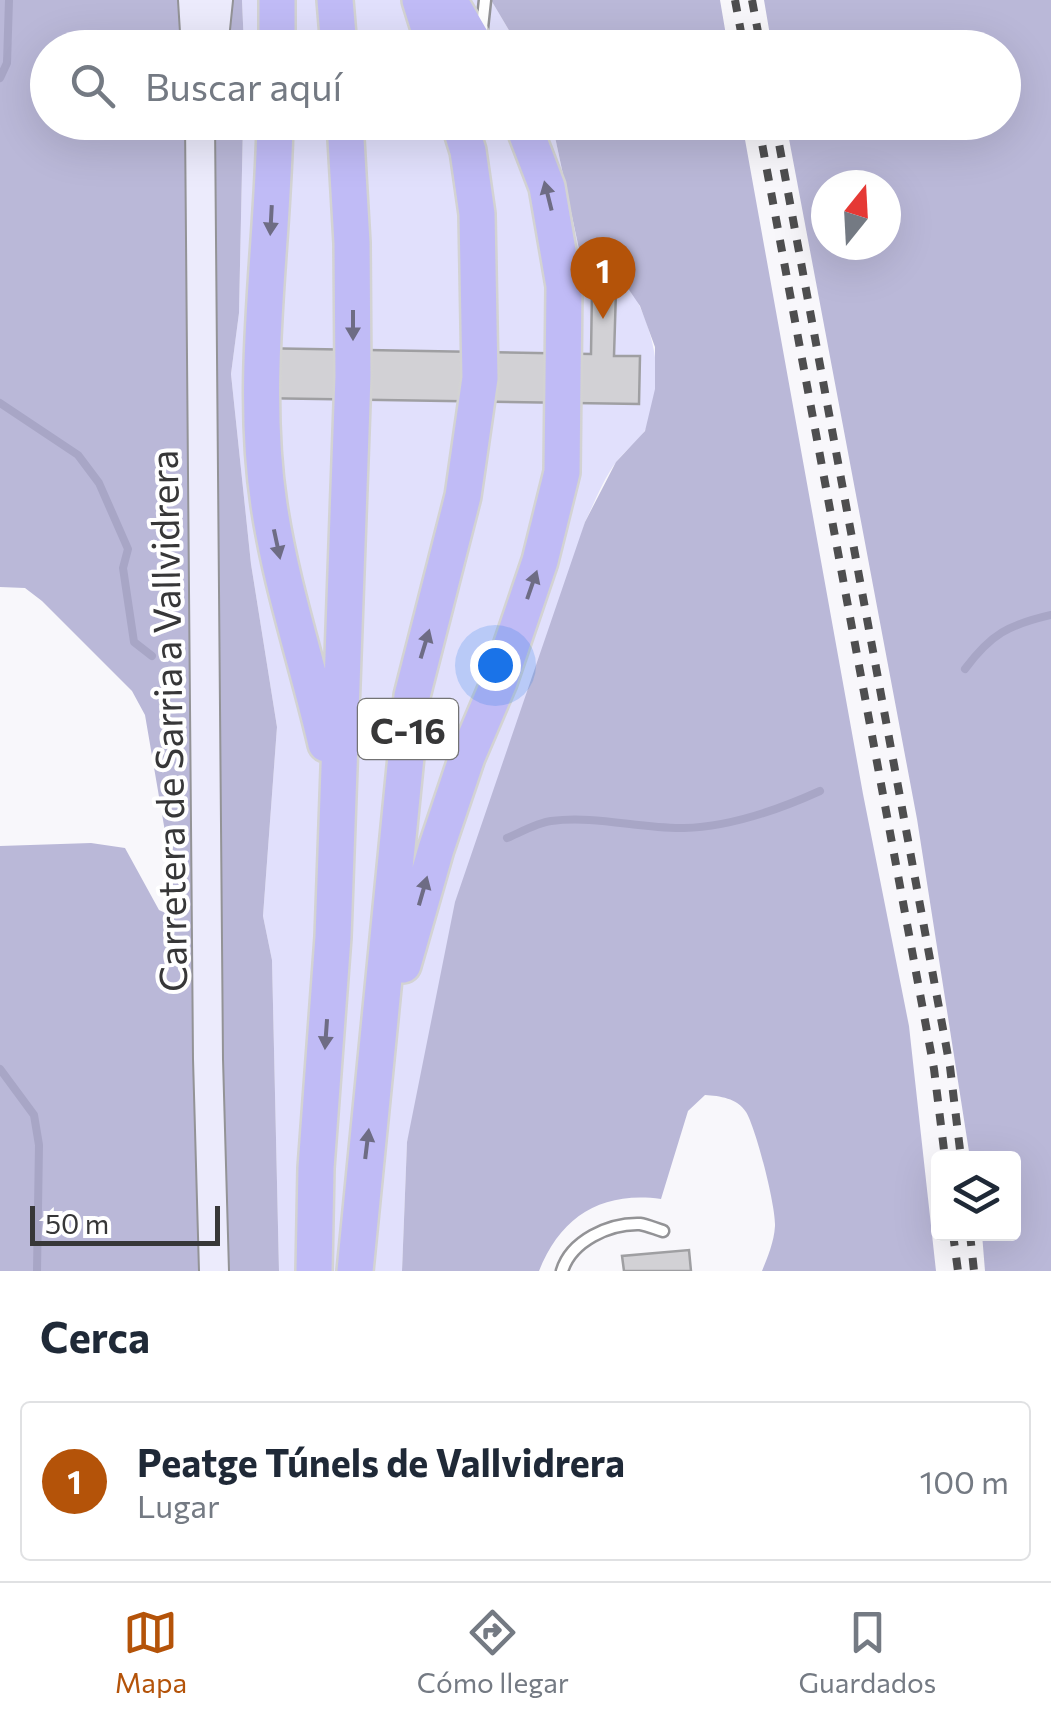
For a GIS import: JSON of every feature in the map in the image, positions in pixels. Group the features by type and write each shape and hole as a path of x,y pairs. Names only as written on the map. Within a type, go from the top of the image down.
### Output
{"highway":[{"path":"277,30 278,0"},
{"path":"335,0 338,30"},
{"path":"420,0 429,30"},
{"path":"448,0 467,30"},
{"name":"C-16","path":"274,140 262,378 269,506 337,799"},
{"name":"C-16","path":"314,1271 316,1168 332,936 353,376 346,140"},
{"name":"C-16","path":"356,1271 412,696 464,496 480,378 477,214 464,140"},
{"name":"C-16","path":"374,1088 409,940 436,848 534,578 562,472 564,286 548,188 529,140"}],"main road":[{"path":"193,0 195,30"},
{"path":"215,30 218,0"},
{"path":"201,140 202,170"},
{"path":"202,170 206,140"},
{"name":"Carretera de Sarria a Vallvidrera","path":"202,170 204,692 214,1271"}],"lane":[{"path":"481,30 485,0"},
{"path":"562,1271 566,1259 583,1240 640,1224 664,1231"}],"shaded area":[{"path":"0,0 242,0 243,30 30,30 30,140 243,140 239,313 231,374 251,564 277,727 263,916 272,960 279,1271 0,1271 0,846 91,843 125,848 159,910 172,916 168,849 145,715 132,691 42,601 25,588 0,587"},
{"path":"242,0 491,0 509,30 243,30"},
{"path":"491,0 720,0 725,30 509,30"},
{"path":"764,0 1051,0 1051,1271 985,1271 983,1241 1021,1241 1021,1151 969,1151 917,819 812,260 901,260 901,170 811,170 811,256 789,140 1021,140 1021,30 769,30"},
{"path":"243,140 556,140 579,249 614,269 630,288 654,350 657,372 652,415 644,432 612,468 585,522 407,1142 402,1271 279,1271 272,960 263,916 277,727 251,564 231,374 239,313"},
{"path":"556,140 745,140 863,794 909,1026 936,1271 762,1271 775,1226 755,1134 746,1112 738,1104 705,1095 688,1111 661,1199 620,1199 586,1211 559,1235 539,1271 402,1271 407,1142 455,902 585,522 616,462 645,431 655,389 655,347 640,306 617,272 579,249"}],"building":[{"path":"592,290 616,291 614,356 640,356 639,404 248,398 248,348 591,354"},
{"path":"689,1250 691,1271 624,1271 622,1256"}],"waterway":[{"path":"0,78 7,63 9,0"},
{"path":"0,403 78,455 99,483 128,549 123,568 134,642 152,656"},
{"path":"965,669 983,647 1002,633 1051,615"},
{"path":"507,838 540,824 568,820 702,827 771,811 820,791"},
{"path":"0,1069 34,1115 39,1145 37,1271"}],"railway":[{"path":"735,0 741,30"},
{"path":"752,0 758,30"},
{"path":"761,140 934,1069 944,1151"},
{"path":"778,140 950,1067 960,1151"},
{"path":"954,1241 958,1271"},
{"path":"971,1241 974,1271"}],"place":[{"name":"Peatge Túnels de Vallvidrera","path":"603,319"}]}
